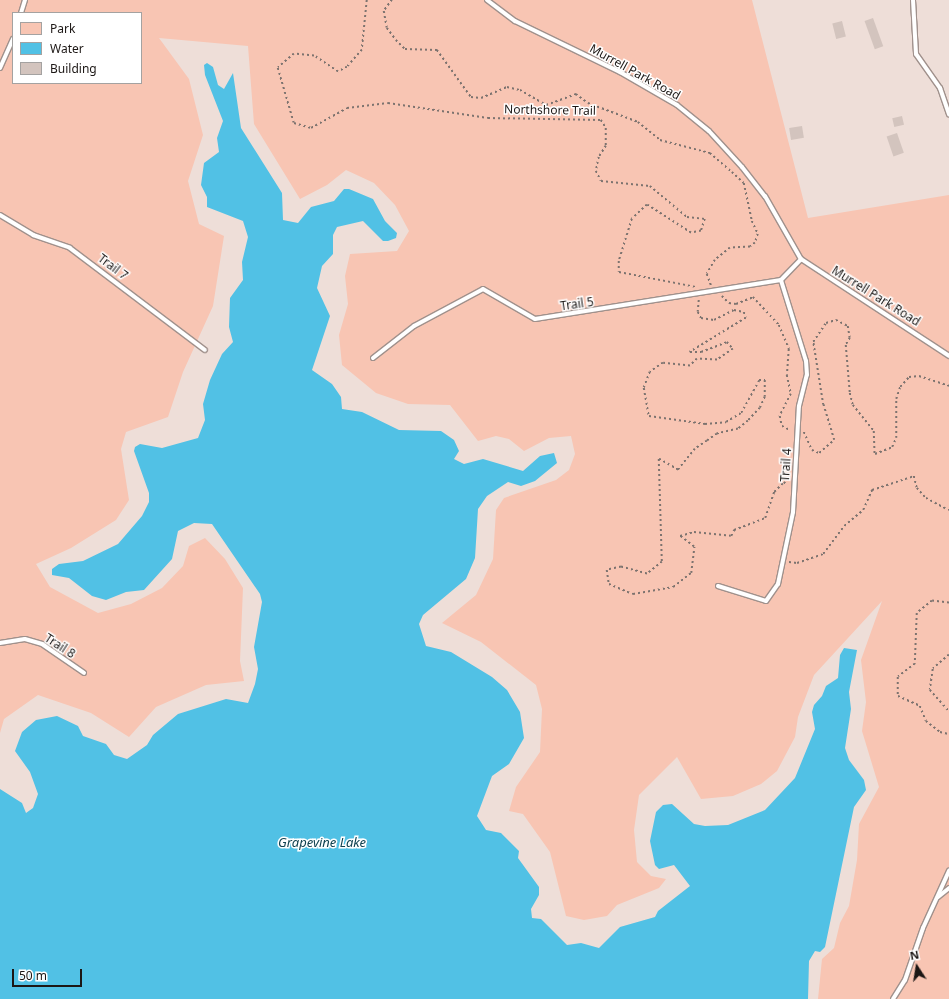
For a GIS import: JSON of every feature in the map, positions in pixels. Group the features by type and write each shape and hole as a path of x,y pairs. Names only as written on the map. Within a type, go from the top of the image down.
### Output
{"lane":[{"path":"21,12 25,0"},
{"name":"Murrell Park Road","path":"487,0 515,21 647,87 676,105 709,131 764,196 801,259 949,356"},
{"path":"913,0 916,54 940,88 949,114"},
{"path":"0,68 12,41"},
{"name":"Trail 7","path":"0,215 32,235 70,248 205,350"},
{"path":"782,280 801,259"},
{"name":"Trail 5","path":"373,358 414,326 483,289 535,319 782,280"},
{"name":"Trail 4","path":"718,586 766,602 778,584 794,494 798,429 806,361 782,280"},
{"name":"Trail 8","path":"0,643 24,640 42,644 84,673"},
{"path":"893,999 904,980 949,871"},
{"path":"937,897 949,888"}],"path":[{"name":"Northshore Trail","path":"368,0 362,50 347,67 338,72 314,56 294,54 284,60 278,68 294,123 311,128 348,108 388,102 488,118 601,120 606,128 606,146 599,157 596,171 602,181 650,186 687,217 705,219 702,231 691,233 647,205 632,219 619,261 619,272 674,280 698,287 699,294"},
{"name":"Northshore Trail","path":"392,0 384,11 388,28 396,40 405,49 437,50 471,97 481,98 507,87 520,90 546,106 576,94 588,103 638,122 660,140 710,153 744,183 752,221 758,234 755,243 750,247 730,248 716,260 707,274 710,283 729,303 736,304 753,297 779,325 789,349 787,375 791,394 780,416 787,430 802,429 812,450 819,453 834,440 823,405 813,342 826,324 836,320 848,326 850,338 846,346 850,393 853,405 874,432 875,454 892,447 896,438 896,399 900,387 909,377 920,376 949,386"},
{"path":"699,294 698,312 702,318 714,320 734,310 744,312 746,318 690,352 701,352 727,342 733,349 716,360 697,359 690,366 663,363 650,372 644,388 649,416 706,424 726,422 741,413 759,380 765,380 765,397 760,408 743,425 707,441 695,449 678,470 659,459 662,562 647,574 621,567 607,570 609,584 633,594 673,587 691,573 694,547 680,536 694,532 731,536 734,530 765,518 774,492 784,482 794,494"},
{"path":"785,560 797,563 823,554 844,526 863,510 872,490 914,476 917,488 926,498 949,510"},
{"path":"949,603 932,601 917,613 915,664 902,677 898,677 898,696 920,706 926,721 949,734"},
{"path":"949,655 933,669 930,684 933,697 949,711"}],"green space":[{"path":"0,0 752,0 808,218 949,195 949,999 818,999 822,959 834,948 840,923 849,906 857,860 859,824 879,787 862,731 866,702 861,660 882,601 814,675 798,717 795,737 777,771 761,784 733,796 701,799 677,757 639,795 634,830 637,862 651,876 666,879 659,888 617,905 607,916 584,920 566,916 550,852 523,814 509,811 516,787 540,752 542,709 536,685 481,642 442,623 476,595 493,559 496,510 504,498 556,480 569,470 575,454 571,436 549,438 524,451 509,439 496,436 478,441 450,405 408,404 376,393 342,365 339,335 348,304 345,276 350,254 397,251 409,231 395,205 374,183 346,170 327,185 300,199 254,124 248,46 159,38 189,79 203,135 188,181 199,224 224,236 213,306 183,372 168,417 126,432 121,449 129,500 116,520 71,548 36,564 50,587 98,613 131,604 162,588 183,566 189,546 205,538 225,559 243,588 240,661 244,681 206,685 156,707 129,737 91,713 38,695 4,719 0,733"}],"water":[{"name":"Grapevine Lake","path":"207,63 213,67 218,85 224,89 233,73 241,128 282,193 283,220 298,223 311,207 334,201 344,189 349,189 373,199 385,221 397,233 396,238 383,241 363,221 337,227 333,235 333,254 322,266 317,288 330,316 312,370 332,384 341,397 342,409 362,412 399,430 441,431 454,440 459,451 454,459 464,464 483,459 523,471 540,456 554,453 557,463 535,481 521,486 508,482 487,496 478,509 475,558 466,579 423,615 419,624 426,646 451,652 492,677 507,690 520,712 524,738 509,764 492,776 477,816 486,830 501,833 519,851 518,858 539,887 539,895 531,909 532,918 541,919 567,945 581,943 599,948 620,927 655,917 658,911 690,886 674,865 659,869 655,865 650,841 656,812 663,805 672,804 694,824 705,826 728,825 765,810 795,778 815,729 812,712 814,705 822,696 826,686 838,678 840,655 844,648 857,650 849,692 851,709 845,748 849,760 864,780 866,790 854,807 825,947 820,952 815,951 809,961 808,999 0,999 0,789 22,803 26,813 33,808 38,794 30,772 15,751 22,732 36,720 57,716 78,726 83,736 106,744 114,755 127,759 147,745 153,735 178,714 226,699 248,703 255,684 258,669 254,647 262,602 260,594 212,524 194,523 178,531 172,559 144,590 126,592 106,600 92,596 69,578 52,575 52,569 59,564 83,561 118,544 142,516 149,502 149,493 134,451 135,447 140,444 162,448 198,438 205,420 203,404 210,380 222,354 233,342 229,327 230,298 243,280 242,262 248,237 243,221 207,207 207,197 201,185 204,163 219,152 217,138 223,121 205,75 204,65"}],"building":[{"path":"873,18 883,46 875,49 865,21"},
{"path":"842,21 846,37 836,39 832,23"},
{"path":"902,116 904,125 894,127 892,118"},
{"path":"802,126 804,138 791,140 789,128"},
{"path":"897,133 904,153 893,156 887,137"}]}
